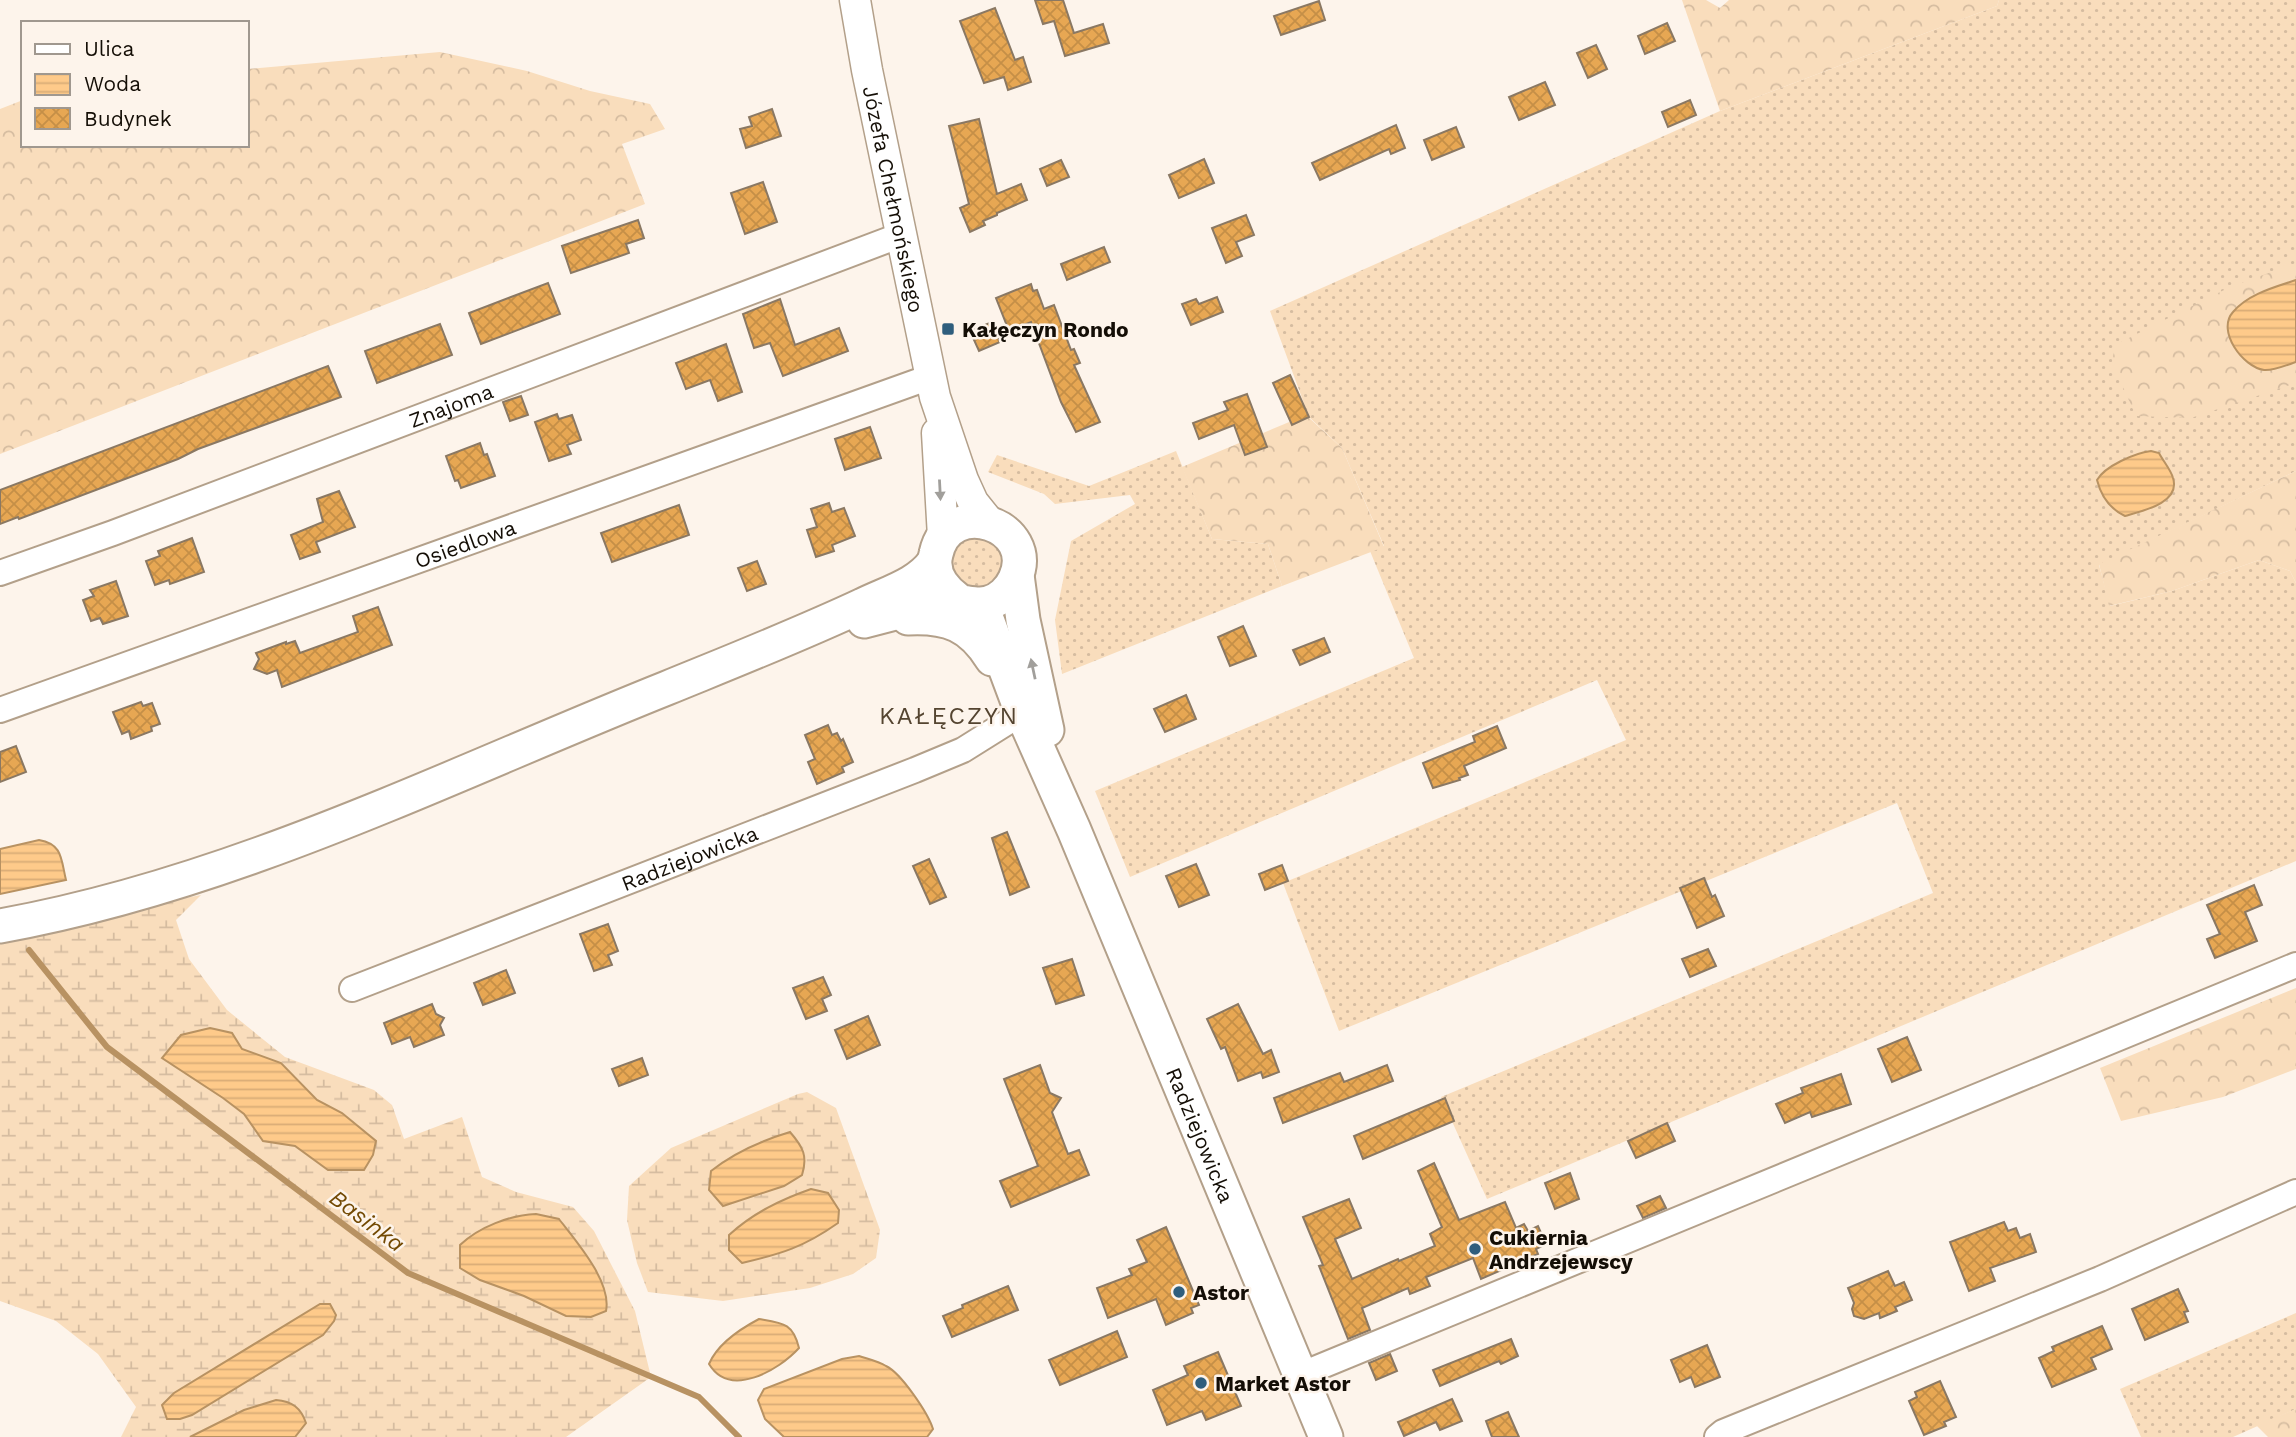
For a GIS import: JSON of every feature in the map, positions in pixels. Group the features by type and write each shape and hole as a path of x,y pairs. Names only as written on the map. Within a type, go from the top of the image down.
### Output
{"main road":[{"path":"0,926 141,893 254,856 800,634 915,581 952,528 963,522 989,522 1004,530 1015,546 1019,565 1017,575 1010,588 988,603 965,602 800,634"},
{"path":"939,550 937,577 945,590 965,602"},
{"name":"Radziejowicka","path":"1017,575 1023,620 1041,706 1074,830"},
{"name":"Radziejowicka","path":"965,602 988,622 1022,713 1074,830 1326,1437"},
{"path":"860,622 924,617 965,628 984,647 1022,713"}],"street":[{"name":"Józefa Chełmońskiego","path":"855,0 932,387 968,491 989,522"},
{"name":"Znajoma","path":"0,573 113,533 901,235"},
{"name":"Józefa Chełmońskiego","path":"932,387 939,550"},
{"name":"Osiedlowa","path":"0,710 932,387"},
{"name":"Radziejowicka","path":"352,989 915,770 963,750 1022,713"},
{"path":"1300,1376 2296,965"},
{"path":"1717,1437 2100,1279 2296,1192"}],"green space":[{"path":"1682,0 1706,0 1720,8 1729,0 1999,0 1997,6 1720,111"},
{"path":"1999,0 2296,0 2296,471 2099,565 2110,606 2172,591 2259,560 2290,571 2296,583 2296,861 1487,1199 1441,1097 1933,893 1897,803 1339,1031 1283,883 1626,740 1597,680 1130,877 1095,791 1414,658 1370,551 1384,546 1342,448 1309,417 1270,311 1720,111 1997,6"},
{"path":"440,52 527,71 590,91 650,104 665,129 622,144 645,204 0,454 0,109 21,101 21,147 248,147 248,69"},
{"path":"2296,263 2296,383 2191,418 2136,416 2112,363 2115,345 2230,287"},
{"path":"1306,415 1342,448 1384,547 1282,586 1268,544 1212,539 1182,467"},
{"path":"1176,451 1212,539 1268,544 1282,586 1062,674 1055,620 1071,541 1135,504 1130,495 1055,504 1044,494 988,472 997,455 1089,486"},
{"path":"2296,471 2296,583 2290,571 2259,560 2172,591 2109,606 2099,564"},
{"path":"973,534 997,544 1003,560 999,576 986,587 969,589 954,580 950,556 958,544"},
{"path":"201,895 176,920 189,959 227,1010 285,1057 374,1090 392,1105 404,1139 462,1117 482,1177 516,1192 573,1207 594,1231 635,1311 651,1377 566,1437 121,1437 136,1407 98,1354 56,1321 0,1301 0,934"},
{"path":"2296,988 2296,1069 2223,1097 2121,1121 2100,1068"},
{"path":"807,1092 836,1108 880,1230 876,1258 853,1274 810,1288 723,1301 648,1292 637,1263 627,1220 629,1186 671,1148"},
{"path":"2296,1313 2296,1409 2233,1437 2141,1437 2120,1389"},
{"path":"2296,1409 2296,1437 2268,1437 2256,1425"}],"water":[{"path":"2296,280 2296,362 2272,370 2256,367 2234,347 2228,329 2229,320 2233,312 2246,300"},
{"path":"2151,451 2159,453 2171,472 2174,487 2166,500 2125,516 2107,501 2097,480 2121,461"},
{"path":"39,840 57,849 66,880 0,894 0,849"},
{"path":"210,1028 232,1033 242,1049 281,1063 317,1100 342,1113 376,1141 373,1155 364,1170 328,1170 295,1146 263,1141 244,1114 162,1058 181,1035"},
{"path":"790,1132 803,1152 802,1175 784,1186 723,1206 709,1190 711,1171 748,1148"},
{"path":"811,1189 828,1193 839,1210 838,1223 803,1244 756,1260 742,1263 729,1250 729,1235 748,1220"},
{"path":"536,1214 559,1219 583,1250 604,1287 606,1311 591,1317 566,1316 524,1296 480,1280 460,1268 460,1245 476,1233 495,1223"},
{"path":"320,1304 330,1304 336,1315 323,1335 192,1415 167,1419 162,1405 174,1393"},
{"path":"759,1319 786,1326 794,1333 799,1348 779,1365 754,1377 729,1379 718,1374 709,1364 713,1356 737,1332"},
{"path":"859,1356 886,1366 906,1385 933,1429 927,1437 784,1437 765,1419 758,1400 764,1389 842,1359"},
{"path":"276,1400 295,1406 304,1418 306,1423 295,1437 190,1437 244,1410"}],"building":[{"path":"1035,0 1063,0 1074,33 1103,24 1109,43 1065,56 1054,21 1043,24"},
{"path":"1319,1 1325,20 1281,35 1274,16"},
{"path":"995,8 1015,60 1023,57 1031,82 1008,90 1004,77 984,83 960,21"},
{"path":"1667,23 1675,41 1645,54 1638,36"},
{"path":"1596,45 1607,69 1588,78 1577,53"},
{"path":"1545,82 1555,105 1519,120 1509,97"},
{"path":"1690,100 1696,115 1668,127 1662,112"},
{"path":"772,109 781,136 746,148 740,129 752,126 749,117"},
{"path":"979,119 997,194 1021,184 1027,200 997,213 983,221 985,225 970,232 960,208 969,204 949,126"},
{"path":"1396,125 1405,148 1391,154 1389,149 1320,180 1312,163"},
{"path":"1456,127 1464,147 1432,160 1424,140"},
{"path":"1204,159 1214,183 1179,198 1169,175"},
{"path":"1061,160 1069,177 1047,186 1040,169"},
{"path":"763,182 777,222 745,234 731,193"},
{"path":"1246,215 1254,235 1236,242 1242,256 1226,263 1212,228"},
{"path":"638,220 644,238 626,244 629,253 571,273 562,246"},
{"path":"1104,247 1110,262 1067,280 1061,264"},
{"path":"548,283 560,314 481,344 469,313"},
{"path":"1031,284 1033,291 1037,290 1044,309 1054,305 1071,350 1074,349 1080,363 1074,365 1100,422 1076,432 1061,402 1031,322 1009,331 996,298"},
{"path":"1217,297 1223,312 1191,325 1182,304 1196,299 1199,304"},
{"path":"780,299 795,345 839,328 848,351 783,376 770,343 754,348 743,314"},
{"path":"992,322 1000,342 979,351 970,331"},
{"path":"440,324 452,355 377,383 365,351"},
{"path":"726,344 742,392 718,401 710,380 686,389 676,363"},
{"path":"328,366 341,397 0,524 0,490"},
{"path":"1290,375 1309,417 1292,425 1273,383"},
{"path":"1247,394 1267,447 1245,455 1234,425 1199,439 1193,423 1228,410 1224,402"},
{"path":"521,396 528,415 510,421 503,402"},
{"path":"557,414 559,419 572,415 581,440 567,445 571,454 549,461 535,422"},
{"path":"870,427 881,458 845,470 835,439"},
{"path":"480,443 495,476 461,488 458,480 455,481 446,456"},
{"path":"339,491 355,527 316,542 320,552 300,559 291,535 323,522 317,499"},
{"path":"829,503 832,512 844,508 855,536 832,545 834,551 816,557 807,530 817,527 811,509"},
{"path":"679,505 689,535 612,562 601,533"},
{"path":"192,538 204,572 170,584 169,580 155,585 146,561 160,556 158,551"},
{"path":"757,561 766,584 747,591 738,568"},
{"path":"116,581 128,616 103,624 100,618 91,621 83,600 94,596 90,590"},
{"path":"378,607 392,645 282,687 277,670 267,674 254,669 259,659 256,653 286,642 295,641 300,653 358,632 353,616"},
{"path":"1243,626 1256,656 1230,666 1218,637"},
{"path":"1324,638 1330,652 1300,665 1293,650"},
{"path":"1186,695 1196,719 1165,732 1154,709"},
{"path":"141,702 143,706 152,703 160,724 151,727 152,731 131,739 129,731 122,734 113,712"},
{"path":"828,725 832,735 837,733 841,741 843,739 853,762 842,767 844,772 817,784 808,762 815,759 805,735"},
{"path":"1497,726 1506,748 1464,766 1468,775 1459,778 1460,780 1433,788 1423,763 1475,742 1473,736"},
{"path":"16,746 26,772 0,782 0,752"},
{"path":"1007,832 1029,887 1010,895 992,838"},
{"path":"929,859 946,897 930,904 913,866"},
{"path":"1196,864 1209,895 1179,907 1166,876"},
{"path":"1282,865 1288,881 1265,890 1259,874"},
{"path":"1704,878 1724,916 1697,928 1680,888"},
{"path":"2254,885 2262,905 2245,912 2257,941 2215,958 2207,939 2220,934 2207,905"},
{"path":"608,924 618,951 608,955 612,965 594,971 580,934"},
{"path":"1708,949 1716,966 1690,977 1682,959"},
{"path":"1072,959 1084,995 1056,1004 1043,968"},
{"path":"506,970 515,993 483,1005 474,983"},
{"path":"823,977 831,995 822,999 827,1011 806,1019 793,988"},
{"path":"432,1004 436,1014 444,1018 440,1025 444,1035 414,1047 410,1037 392,1044 384,1023"},
{"path":"1238,1004 1263,1054 1271,1050 1279,1072 1263,1078 1261,1072 1238,1081 1225,1047 1221,1049 1207,1019"},
{"path":"868,1016 880,1045 847,1059 835,1030"},
{"path":"1907,1037 1921,1070 1892,1082 1878,1049"},
{"path":"642,1058 648,1075 619,1086 612,1069"},
{"path":"1040,1065 1050,1093 1061,1098 1052,1112 1068,1154 1079,1150 1089,1175 1011,1207 1000,1181 1038,1166 1004,1079"},
{"path":"1387,1065 1393,1081 1283,1123 1274,1098 1340,1073 1344,1082"},
{"path":"1841,1074 1851,1104 1812,1117 1810,1112 1785,1123 1776,1104 1803,1093 1801,1088"},
{"path":"1445,1098 1454,1121 1363,1159 1354,1136"},
{"path":"1667,1123 1675,1141 1636,1158 1628,1141"},
{"path":"1434,1163 1459,1220 1505,1202 1516,1228 1524,1224 1528,1231 1538,1226 1546,1244 1536,1249 1538,1254 1481,1279 1473,1258 1426,1277 1430,1286 1410,1294 1408,1288 1362,1308 1370,1330 1348,1339 1319,1266 1323,1265 1303,1217 1349,1199 1361,1228 1335,1239 1352,1279 1398,1259 1399,1261 1435,1246 1430,1234 1442,1227 1418,1171"},
{"path":"1570,1173 1579,1199 1555,1209 1545,1183"},
{"path":"1660,1196 1666,1208 1643,1218 1637,1206"},
{"path":"2004,1222 2008,1231 2016,1228 2020,1238 2030,1234 2036,1252 1990,1268 1995,1281 1969,1291 1950,1242"},
{"path":"1166,1227 1199,1305 1191,1308 1193,1313 1166,1325 1156,1299 1108,1318 1097,1288 1132,1275 1129,1269 1147,1262 1137,1240"},
{"path":"1888,1271 1895,1286 1904,1282 1912,1300 1895,1307 1897,1311 1880,1318 1879,1313 1864,1319 1854,1316 1854,1303 1848,1288"},
{"path":"1008,1286 1018,1310 952,1337 943,1316"},
{"path":"2178,1289 2188,1311 2184,1312 2188,1322 2145,1340 2132,1309"},
{"path":"2102,1326 2112,1349 2091,1358 2096,1369 2052,1387 2039,1358 2054,1351 2052,1347"},
{"path":"1117,1331 1127,1357 1060,1385 1049,1360"},
{"path":"1511,1339 1518,1356 1501,1364 1499,1361 1440,1386 1433,1370"},
{"path":"1707,1345 1720,1377 1695,1387 1691,1377 1680,1382 1671,1360"},
{"name":"Market Astor","path":"1218,1352 1241,1406 1206,1420 1202,1411 1167,1425 1153,1390 1188,1375 1184,1366"},
{"path":"1390,1354 1397,1371 1376,1380 1369,1363"},
{"path":"1940,1381 1956,1417 1944,1422 1946,1426 1924,1435 1909,1401 1917,1397 1915,1392"},
{"path":"1452,1399 1462,1421 1440,1430 1436,1422 1404,1436 1398,1422"},
{"path":"1508,1412 1519,1437 1492,1437 1486,1421"}],"waterway":[{"name":"Basinka","path":"29,950 107,1047 408,1273 699,1397 739,1437"}],"place":[{"name":"Kałęczyn Rondo","path":"948,329"},
{"name":"Cukiernia Andrzejewscy","path":"1475,1249"},
{"name":"Astor","path":"1179,1292"},
{"name":"Market Astor","path":"1201,1383"}],"district":[{"name":"KAŁĘCZYN","path":"949,716"}]}
